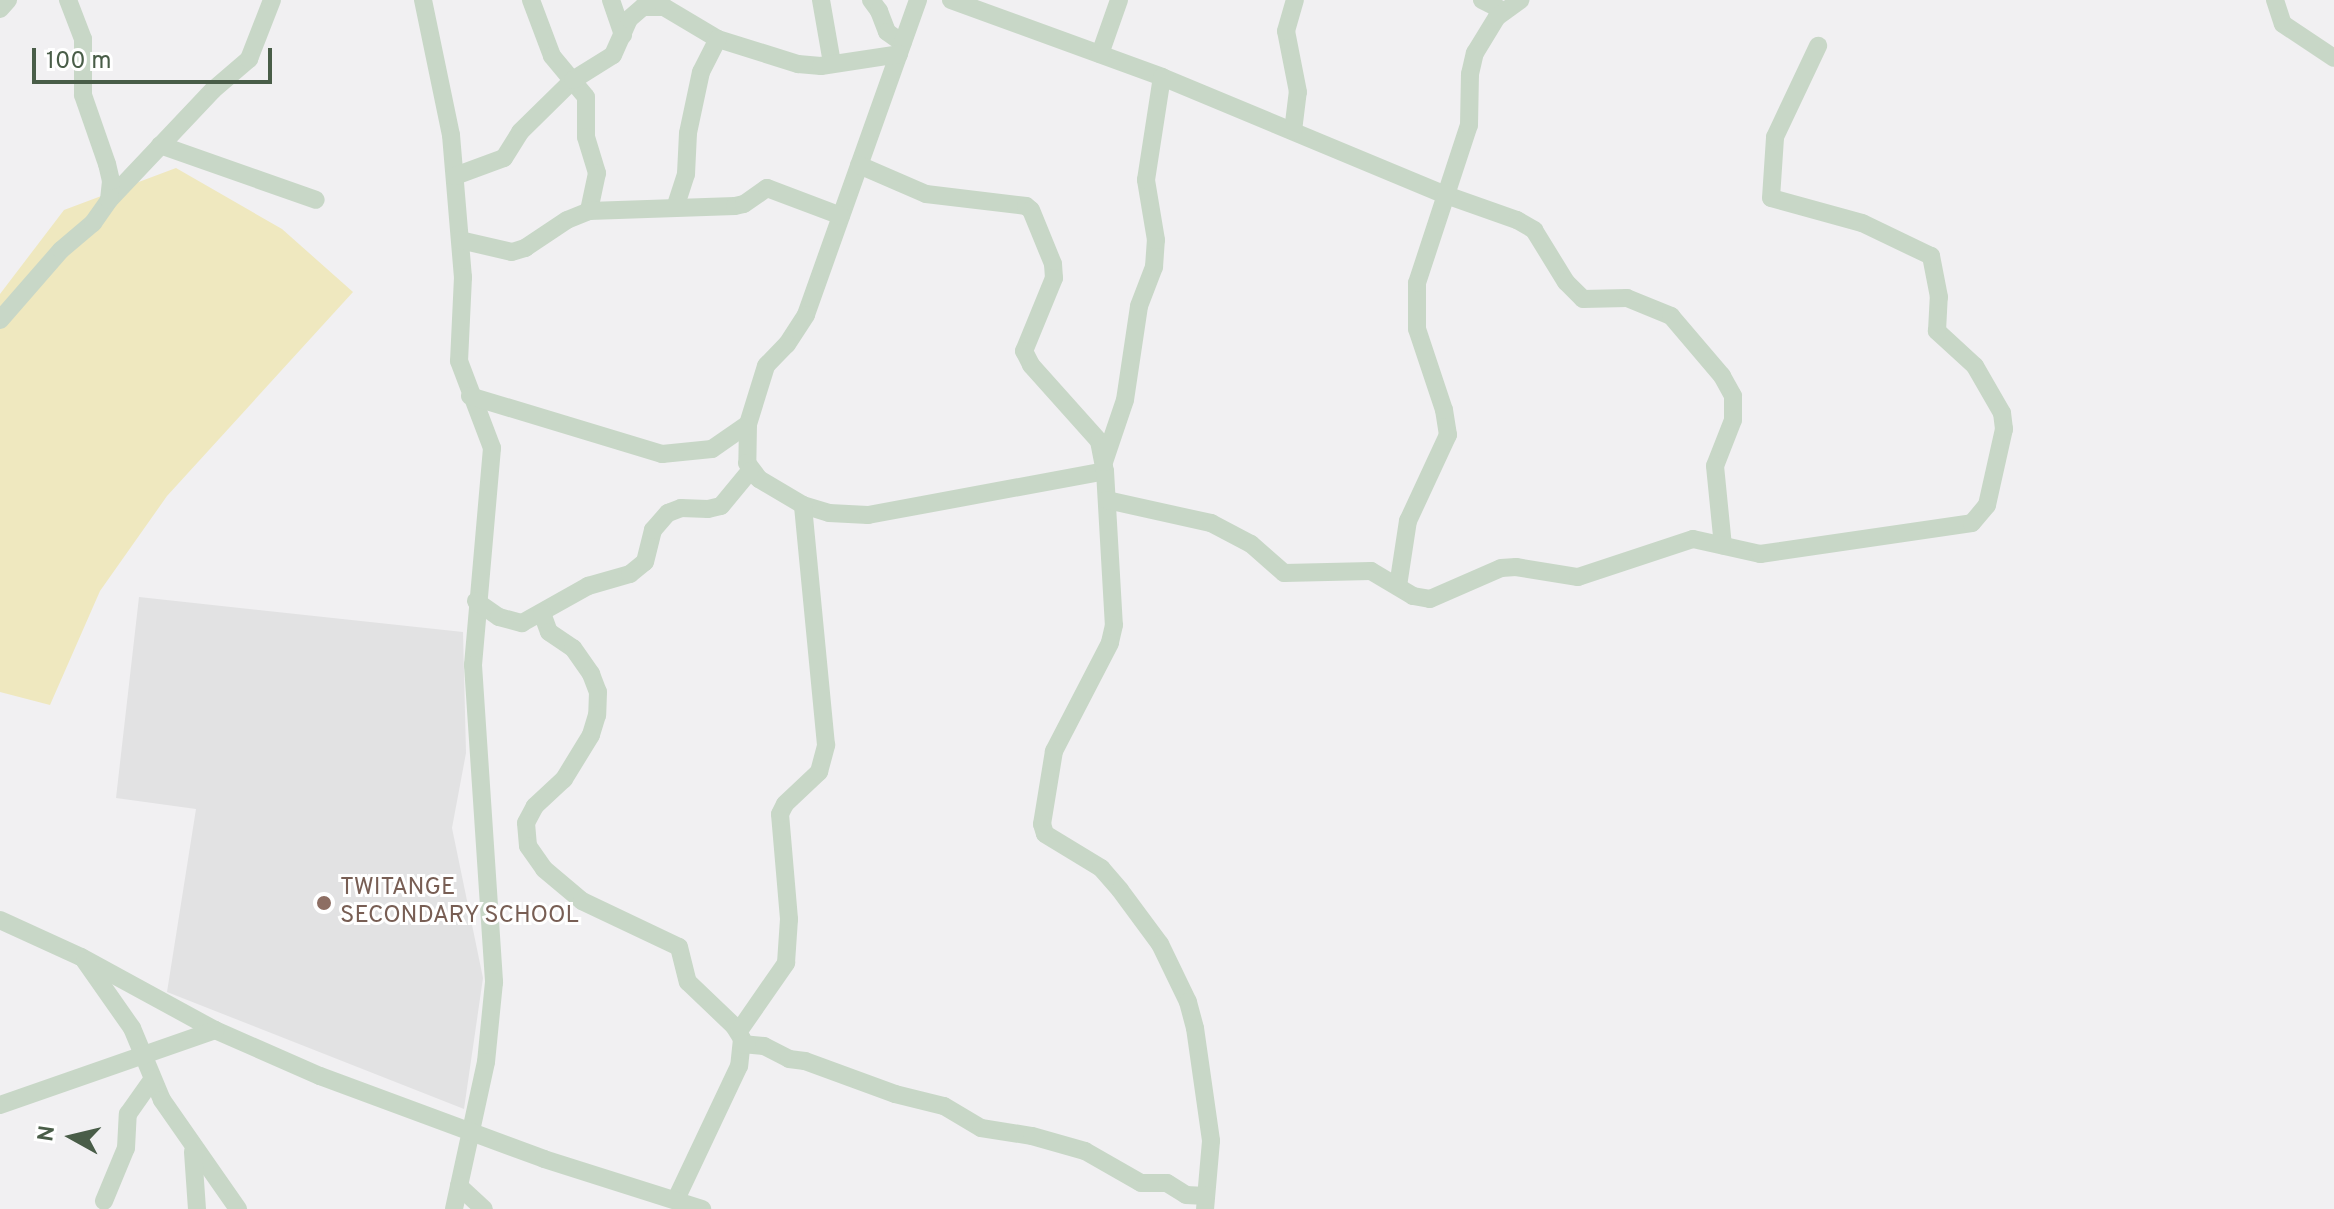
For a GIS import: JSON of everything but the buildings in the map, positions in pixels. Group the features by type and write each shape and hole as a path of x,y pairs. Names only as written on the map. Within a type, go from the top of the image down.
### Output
{"street":[{"path":"0,9 8,0"},
{"path":"68,0 83,39 83,95 107,164 111,181 109,200"},
{"path":"0,320 61,250 93,223 109,200 160,145 213,90 249,59 272,0"},
{"path":"423,0 437,59 455,176 463,277 459,361 492,448 476,601 473,665 494,982 486,1062 454,1209"},
{"path":"531,0 552,56 586,97 586,137 597,173 589,211"},
{"path":"611,0 623,35"},
{"path":"821,0 832,63"},
{"path":"871,0 887,32 901,48"},
{"path":"918,0 806,315 787,344 768,361 748,424 745,454 750,471 803,505 829,513 868,515 1105,466"},
{"path":"951,0 1162,77 1446,195 1517,220 1534,230 1566,282 1583,299 1627,298 1671,316 1722,376 1735,407 1730,433 1715,466 1723,546"},
{"path":"1100,54 1119,0"},
{"path":"1293,131 1298,92 1286,31 1295,0"},
{"path":"1482,0 1504,11"},
{"path":"1398,586 1408,521 1448,435 1444,410 1421,348 1415,314 1417,283 1469,125 1471,64 1493,22 1520,0"},
{"path":"2277,2 2283,24 2334,58"},
{"path":"455,176 504,158 520,132 573,80 609,59 635,12 654,6 664,7 718,39 798,64 821,66 901,48"},
{"path":"675,208 686,174 688,133 701,72 718,39"},
{"path":"1107,500 1211,523 1251,544 1284,573 1363,570 1413,596 1430,599 1501,568 1516,567 1578,577 1686,540 1701,540 1760,554 1972,523 1987,505 2004,437 2002,413 1975,366 1937,331 1939,297 1931,256 1862,223 1771,198 1775,137 1818,46"},
{"path":"1105,466 1125,400 1139,306 1154,267 1156,240 1146,180 1162,77"},
{"path":"160,145 316,200"},
{"path":"542,613 549,632 573,648 591,674 598,692 597,715 591,735 564,779 535,806 526,823 528,846 544,869 582,901 679,947 688,982 740,1038 789,1059 817,1064 895,1094 944,1106 981,1128 1032,1136 1085,1151 1141,1183 1167,1183 1186,1195 1206,1202 1211,1141 1195,1028 1188,1002 1160,944 1120,890 1101,868 1045,834 1042,824 1054,751 1113,635 1105,466 1095,433 1031,365 1024,351 1054,270 1031,210 1017,204 926,194 859,165"},
{"path":"460,240 512,252 525,248 567,220 589,211 744,204 767,188 841,216"},
{"path":"470,396 662,454 712,449 748,424"},
{"path":"476,601 510,621 522,623 588,586 619,578 640,567 649,554 653,530 668,513 681,508 721,506 750,471"},
{"path":"676,1199 739,1066 740,1038 786,963 789,919 780,814 785,804 819,772 826,745 803,505"},
{"path":"0,920 81,957 215,1030 320,1076 557,1164 700,1209"},
{"path":"81,957 120,1007 152,1080 192,1146 238,1209"},
{"path":"0,1105 215,1030"},
{"path":"104,1201 126,1148 128,1114 152,1080"},
{"path":"192,1146 199,1192 197,1209"},
{"path":"459,1186 484,1209"}],"shaded area":[{"path":"176,168 282,229 353,292 167,496 100,591 50,705 0,692 0,294 64,210"},
{"name":"TWITANGE SECONDARY SCHOOL","path":"139,597 463,632 466,753 452,828 483,978 464,1109 167,992 196,809 116,798"}],"place":[{"name":"TWITANGE SECONDARY SCHOOL","path":"324,903"}]}
